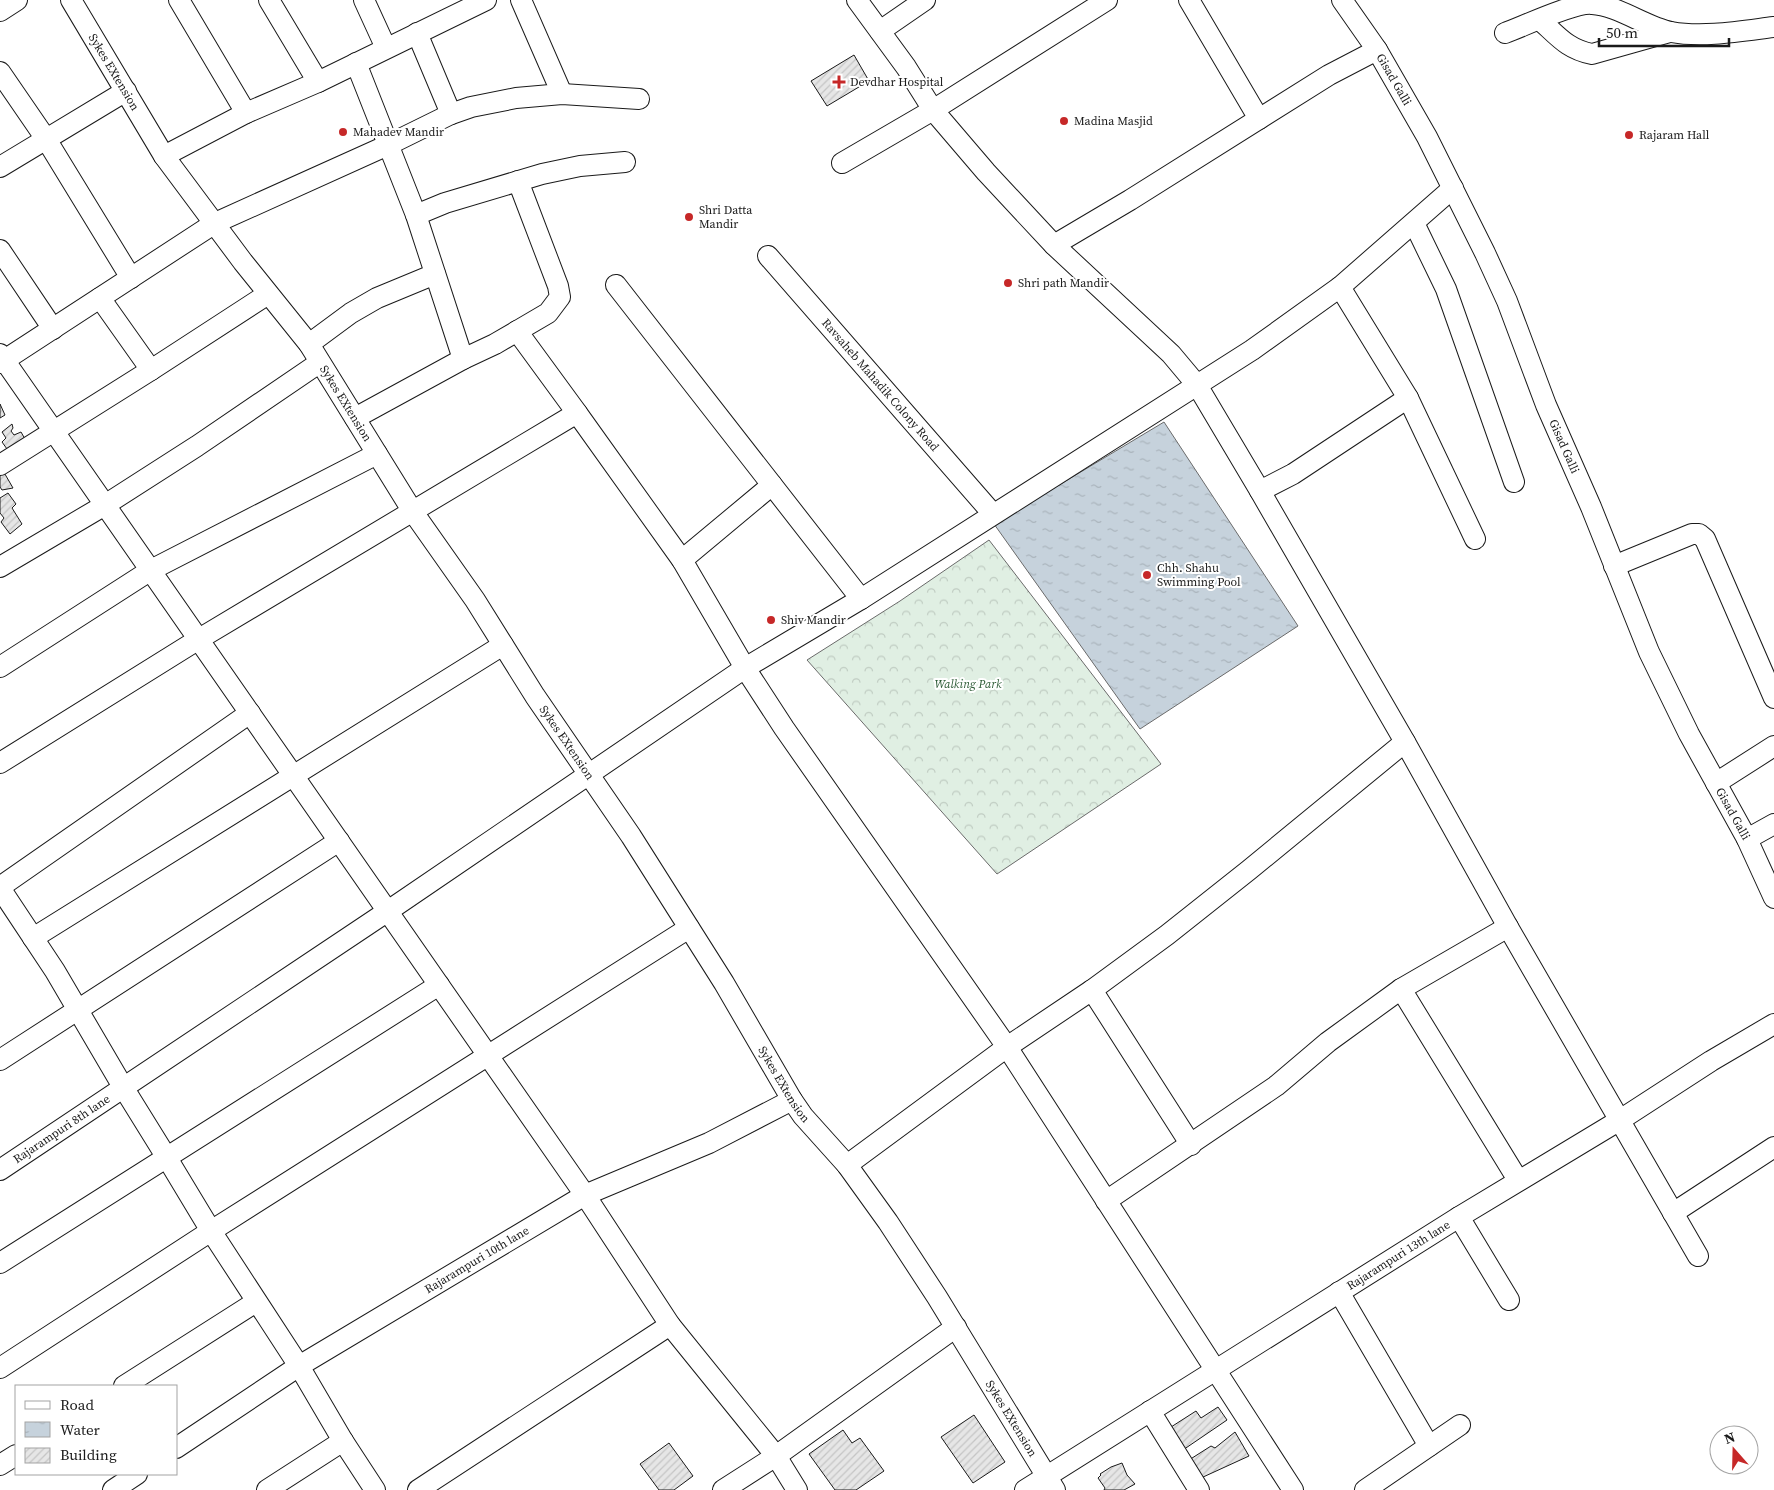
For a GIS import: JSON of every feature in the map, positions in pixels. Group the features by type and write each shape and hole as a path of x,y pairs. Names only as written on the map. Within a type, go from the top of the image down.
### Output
{"street":[{"path":"0,11 18,0"},
{"name":"Sykes EXtension","path":"71,0 164,156 268,294 309,344 413,512 475,600 535,696 631,836 724,983 792,1100 803,1116 846,1165 888,1222 956,1327 1050,1483"},
{"path":"179,0 246,113"},
{"path":"269,0 318,82"},
{"path":"364,0 386,48"},
{"path":"521,0 562,94"},
{"path":"858,0 934,110 986,172 1054,245 1171,354 1198,385 1405,742 1508,927 1698,1256"},
{"path":"880,31 924,0"},
{"path":"1188,0 1259,119"},
{"name":"Gisad Galli","path":"1342,0 1378,50 1427,137 1453,188 1507,301 1546,405 1591,507 1649,652 1689,734 1747,839 1774,898"},
{"path":"164,156 246,113 318,82 479,1"},
{"path":"842,163 934,110 1100,2"},
{"path":"1505,33 1576,6 1592,4 1608,8 1670,32 1698,34 1774,27"},
{"path":"1540,20 1571,48 1592,54 1670,32"},
{"path":"418,33 451,114"},
{"path":"1054,245 1329,75 1378,50"},
{"path":"356,63 416,215 463,358"},
{"path":"0,72 46,139 131,278"},
{"path":"0,167 126,91"},
{"path":"639,99 562,94 516,98 472,107 451,114 388,145 215,223 53,329 2,359 294,775 585,1195 670,1325 776,1456 797,1490"},
{"path":"416,215 445,203 518,181 580,166 624,162"},
{"path":"355,418 463,358 495,344 548,313 560,297 558,286 518,181"},
{"name":"Rajarampuri 8th lane","path":"0,1170 388,911 745,668 861,599 1252,350 1340,287 1453,188"},
{"path":"1414,223 1446,289 1514,482"},
{"path":"0,250 53,329"},
{"name":"Ravsaheb Mahadik Colony Road","path":"768,256 993,514"},
{"path":"309,344 351,313 377,298 435,274"},
{"path":"616,285 861,599"},
{"path":"1340,287 1408,398 1475,539"},
{"path":"0,465 268,294"},
{"path":"100,298 151,370"},
{"path":"517,331 682,560 745,668 790,736 1007,1047 1292,1490"},
{"path":"0,567 105,505 198,446 319,363"},
{"path":"1260,490 1293,474 1408,398"},
{"path":"0,763 199,639 577,413"},
{"path":"0,667 151,570 378,454"},
{"path":"682,560 772,485"},
{"path":"1614,566 1692,534 1699,534 1705,539 1774,698"},
{"path":"33,938 503,645"},
{"path":"250,713 0,888 55,971 77,1011 168,1158 211,1232 299,1366 343,1442 375,1490"},
{"path":"846,1165 1007,1047 1092,990 1242,876 1405,742"},
{"path":"1716,783 1774,746"},
{"path":"1747,839 1774,824"},
{"path":"0,1060 339,841"},
{"path":"1106,1201 1276,1086 1328,1042 1401,988 1508,927"},
{"path":"0,1368 689,928"},
{"path":"0,1263 439,984"},
{"path":"1401,988 1518,1180"},
{"path":"1092,990 1191,1144"},
{"name":"Rajarampuri 13th lane","path":"1025,1490 1050,1483 1150,1411 1458,1217 1620,1120 1711,1061 1774,1024"},
{"name":"Rajarampuri 10th lane","path":"178,1447 299,1366 585,1195 709,1143 792,1100"},
{"path":"1673,1213 1774,1147"},
{"path":"1458,1217 1509,1300"},
{"path":"1339,1292 1429,1446"},
{"path":"126,1385 256,1302"},
{"path":"418,1490 670,1325"},
{"path":"722,1490 776,1456 956,1327"},
{"path":"1150,1411 1199,1490"},
{"path":"1365,1490 1460,1425"},
{"path":"267,1490 343,1442"},
{"path":"0,1466 15,1456"},
{"path":"113,1490 136,1475"}],"green space":[{"name":"Walking Park","path":"989,540 1161,764 997,874 807,660 900,601"}],"water":[{"name":"Chh. Shahu Swimming Pool","path":"1164,422 1298,626 1140,729 994,524"}],"building":[{"path":"854,55 869,81 827,106 811,81"},
{"path":"0,404 5,415 0,418"},
{"path":"12,424 13,428 11,431 14,435 21,432 25,439 7,449 2,442 6,438 2,432"},
{"path":"2,469 13,488 2,490 0,487 0,470"},
{"path":"8,493 16,504 12,508 22,524 10,534 1,522 4,518 0,513 0,498"},
{"path":"1218,1407 1227,1420 1180,1452 1157,1436 1196,1411 1201,1418"},
{"path":"974,1415 1005,1462 973,1483 941,1437"},
{"path":"843,1430 852,1443 860,1438 884,1471 856,1490 835,1490 809,1454"},
{"path":"1235,1432 1249,1456 1190,1483 1178,1467 1211,1446 1215,1448"},
{"path":"669,1443 693,1476 674,1490 659,1490 640,1464"},
{"path":"1122,1463 1127,1475 1135,1484 1124,1490 1104,1490 1105,1488 1098,1478 1100,1474"}],"place":[{"name":"Devdhar Hospital","path":"839,82"},
{"name":"Madina Masjid","path":"1064,121"},
{"name":"Mahadev Mandir","path":"343,132"},
{"name":"Rajaram Hall","path":"1629,135"},
{"name":"Shri Datta Mandir","path":"689,217"},
{"name":"Shri path Mandir","path":"1008,283"},
{"name":"Chh. Shahu Swimming Pool","path":"1147,575"},
{"name":"Shiv Mandir","path":"771,620"}]}
